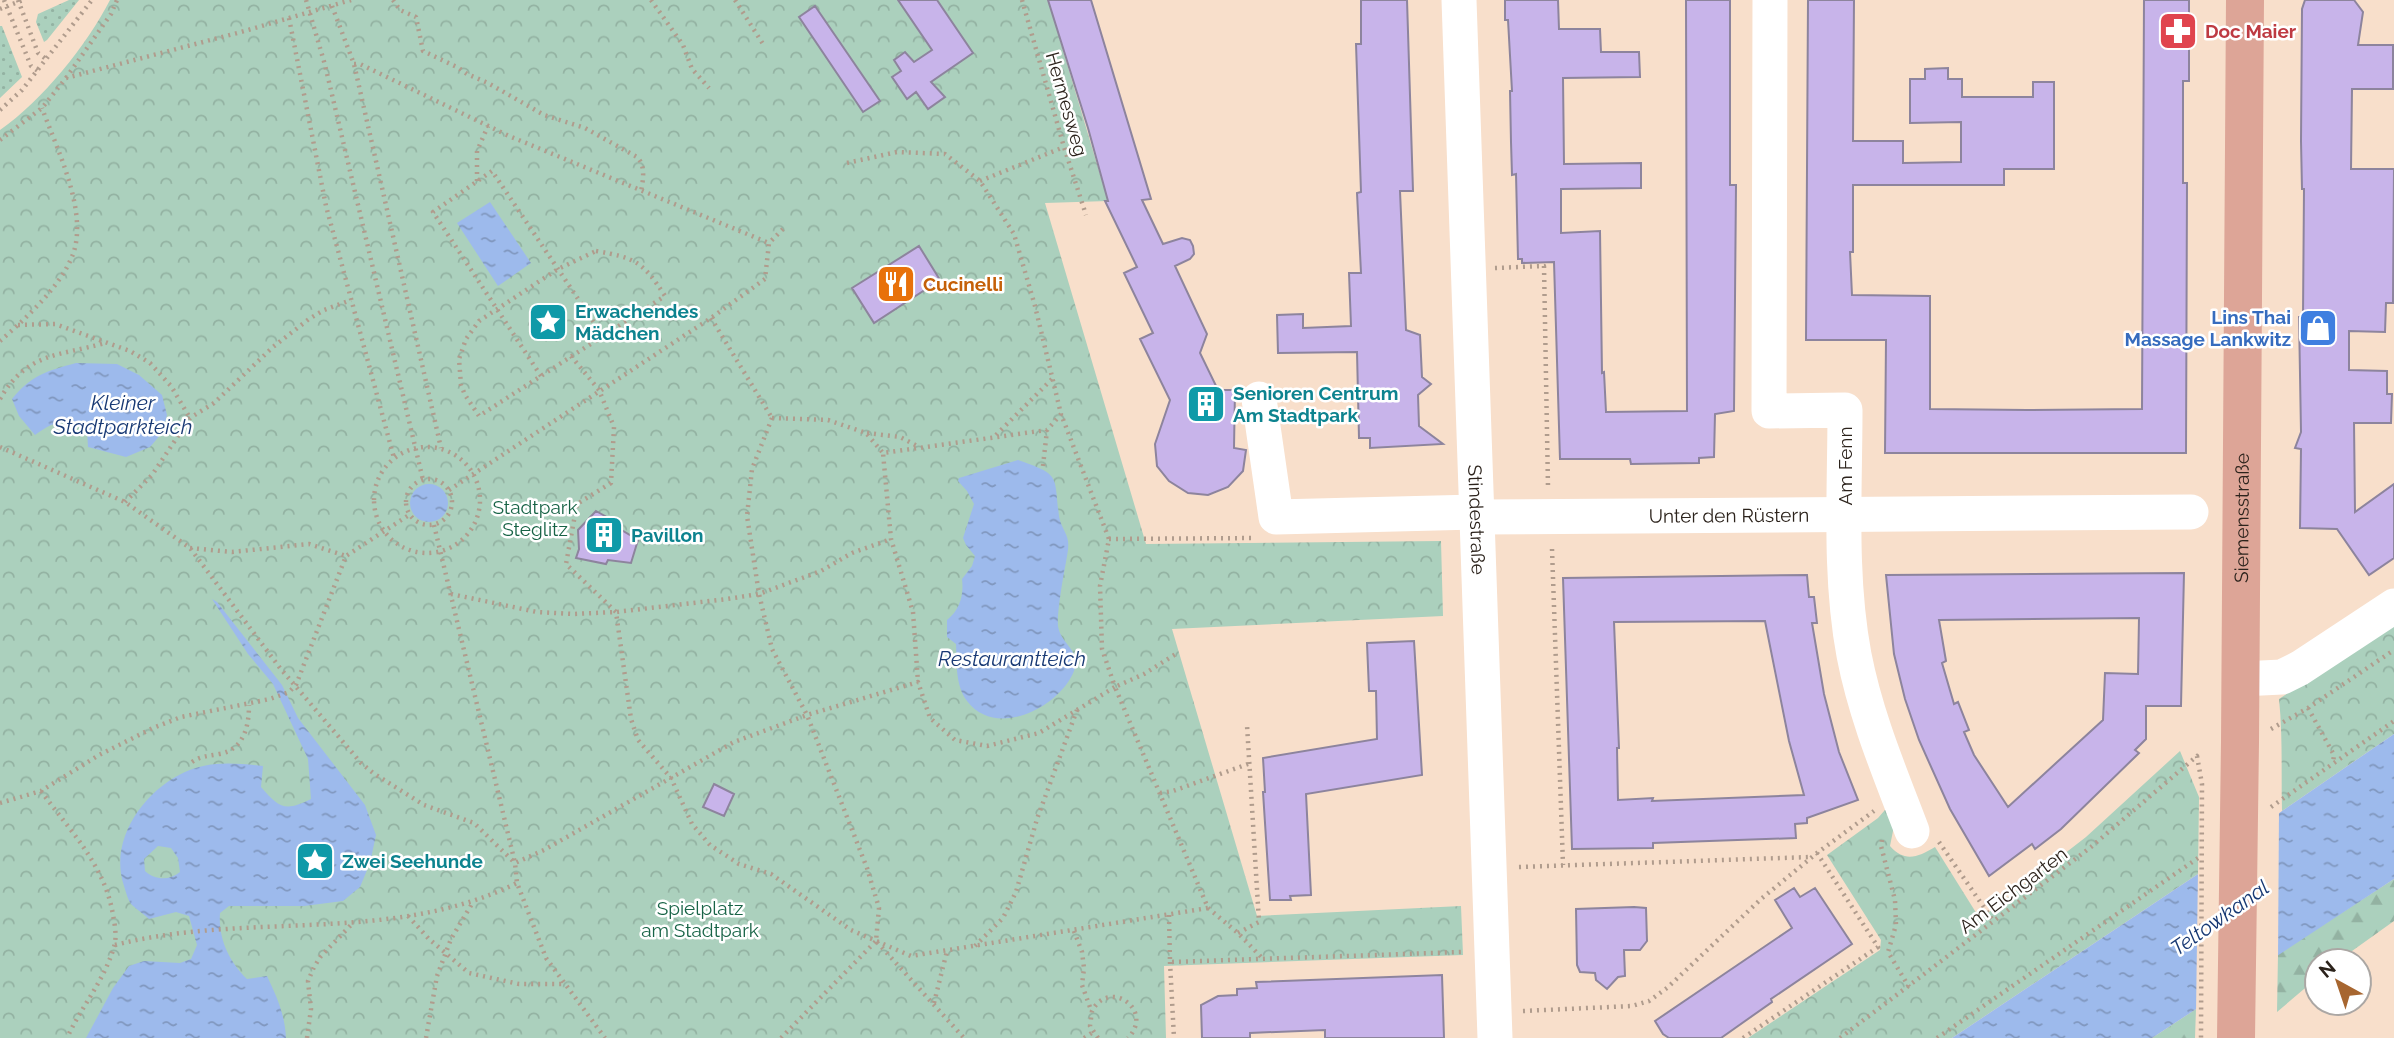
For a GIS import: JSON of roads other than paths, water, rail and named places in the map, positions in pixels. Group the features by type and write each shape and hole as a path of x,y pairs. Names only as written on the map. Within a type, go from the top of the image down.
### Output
{"main road":[{"name":"Siemensstraße","path":"2236,1038 2253,744 2241,679 2245,0"}],"street":[{"name":"Stindestraße","path":"1459,0 1494,1025"},
{"name":"Am Fenn","path":"1770,0 1769,411 1845,410 1847,592 1854,654 1881,755 1898,793 1897,834"},
{"name":"Unter den Rüstern","path":"1259,399 1276,517 2191,512"},
{"path":"2241,679 2281,677 2300,668 2394,606"}],"water":[{"path":"490,202 531,263 498,286 457,223"},
{"name":"Kleiner Stadtparkteich","path":"76,363 117,364 139,375 162,395 167,415 162,433 150,447 126,457 88,447 87,430 66,423 49,426 35,435 19,416 12,399 26,384 40,375"},
{"name":"Restaurantteich","path":"1018,460 1042,469 1053,478 1055,484 1060,519 1068,544 1058,626 1076,662 1070,679 1050,701 1021,716 992,717 978,712 963,695 957,674 956,644 947,637 947,620 958,607 962,596 962,579 972,566 975,556 963,538 974,504 958,481 959,478"},
{"path":"429,484 442,490 448,503 442,516 429,522 416,516 410,503 416,490"},
{"path":"212,599 282,685 298,718 365,805 376,835 370,863 360,887 343,901 304,906 229,906 220,913 223,940 235,965 247,979 267,976 280,1006 286,1038 86,1038 113,988 129,966 144,961 180,963 191,959 197,945 189,916 176,912 149,919 131,903 124,886 120,869 125,837 141,807 152,795 189,770 231,764 263,766 261,787 283,806 295,806 311,799 308,759 273,684 248,654","holes":["158,846 171,848 178,858 180,872 162,878 145,871 144,859"]},
{"name":"Teltowkanal","path":"2394,734 2394,879 2152,1038 1952,1038 2198,874 2282,811"}],"place":[{"name":"Doc Maier","path":"2178,31"},
{"name":"Cucinelli","path":"896,284"},
{"name":"Erwachendes Mädchen","path":"548,322"},
{"name":"Lins Thai Massage Lankwitz","path":"2318,328"},
{"name":"Senioren Centrum Am Stadtpark","path":"1206,404"},
{"name":"Pavillon","path":"604,535"},
{"name":"Zwei Seehunde","path":"315,861"}],"park label":[{"name":"Stadtpark Steglitz","path":"535,518"},
{"name":"Spielplatz am Stadtpark","path":"700,919"}]}
